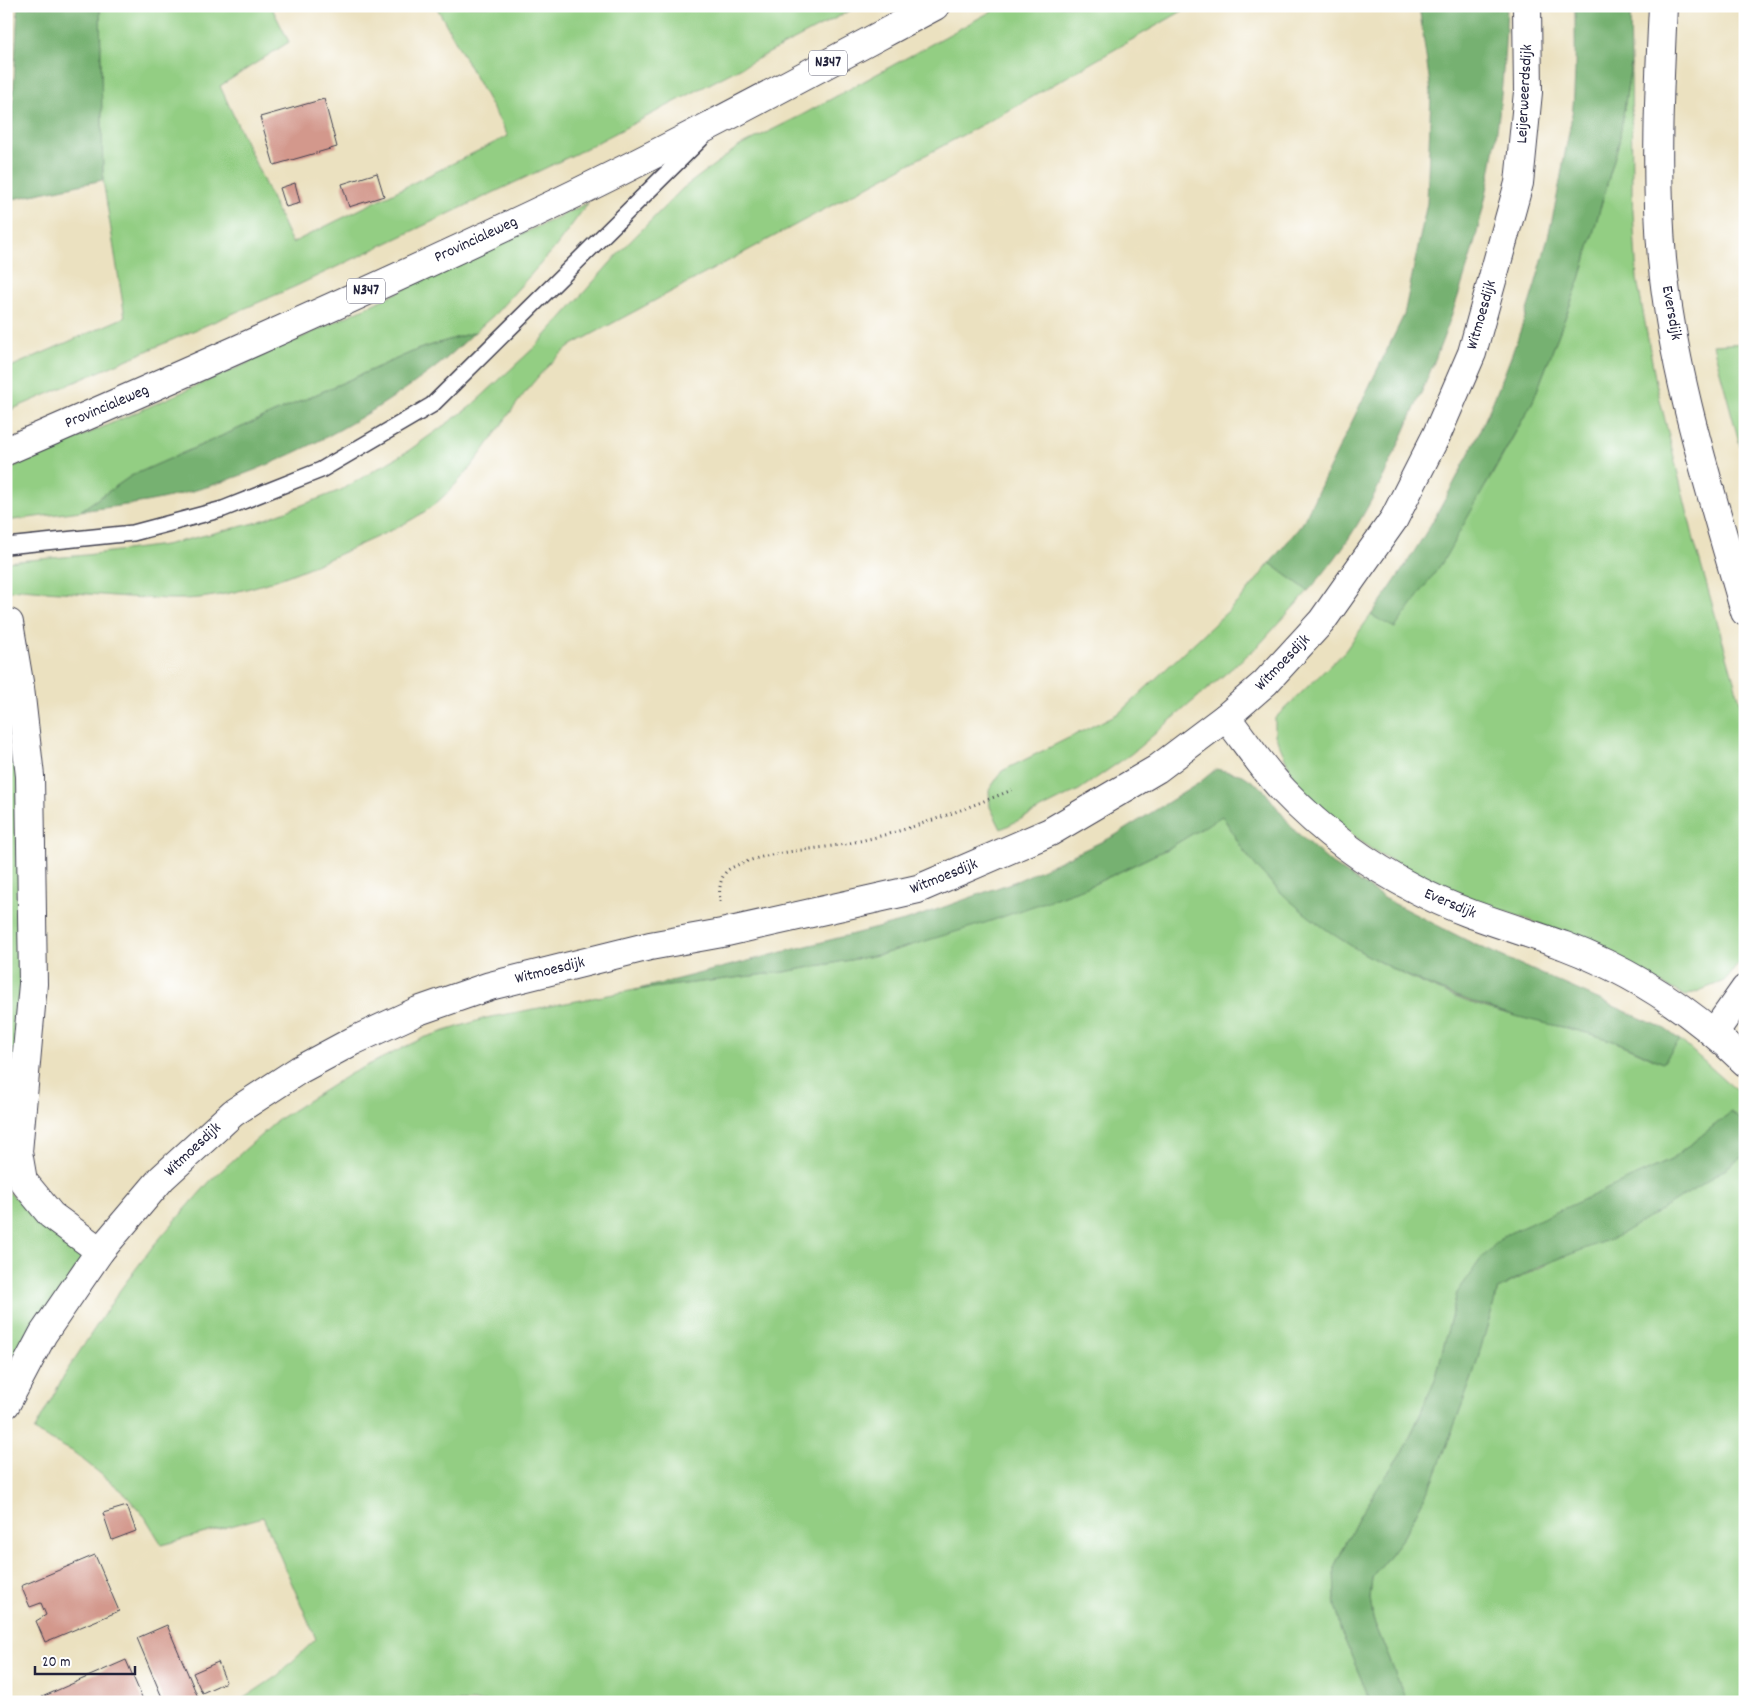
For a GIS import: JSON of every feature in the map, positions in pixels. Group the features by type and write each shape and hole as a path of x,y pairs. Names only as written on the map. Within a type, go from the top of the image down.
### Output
{"street":[{"name":"Provincialeweg","path":"6,451 192,371 536,213 720,120 935,6"},
{"name":"Leijerweerdsdijk","path":"1519,183 1528,92 1528,6"},
{"name":"Eversdijk","path":"1663,6 1658,102 1659,208 1662,261 1685,388 1745,612"},
{"name":"Witmoesdijk","path":"6,1404 43,1334 100,1251 162,1178 233,1113 299,1070 353,1041 418,1011 490,986 650,946 722,933 918,890 1050,832 1158,769 1226,717 1265,683 1322,621 1394,519 1438,434 1472,353 1519,183"},
{"path":"9,623 20,688 30,776 33,984 18,1152 22,1181 50,1215 100,1251"},
{"name":"Eversdijk","path":"1226,717 1284,790 1340,842 1374,866 1449,905 1502,926 1567,947 1613,968 1680,1006 1714,1032 1745,1062"},
{"path":"1714,1032 1745,989"}],"lane":[{"path":"6,546 133,534 223,509 321,470 432,405 720,120"}],"path":[{"path":"722,933 719,885 729,869 762,857 851,843 937,820 1012,790"}],"green space":[{"path":"18,6 100,6 103,180 8,200"},
{"path":"100,6 271,6 289,42 220,86 292,243 508,136 436,6 859,6 575,154 294,287 6,412 6,369 125,317 103,180"},
{"path":"1001,6 1191,6 1000,115 572,345 536,379 478,458 445,495 436,504 415,518 392,530 284,577 226,594 187,599 127,597 21,589 6,592 6,562 86,555 165,545 255,523 341,490 408,451 470,407 537,345 620,252 682,189 738,147 802,115"},
{"path":"1419,6 1507,6 1500,105 1490,176 1482,214 1461,287 1449,324 1420,395 1385,473 1363,515 1338,554 1308,591 1270,563 1302,524 1404,315 1427,203 1431,92"},
{"path":"1575,6 1630,6 1631,64 1619,142 1580,279 1533,401 1442,563 1395,628 1371,615 1406,564 1438,512 1467,457 1493,401 1516,343 1535,284 1551,224 1572,111 1575,71"},
{"path":"1631,64 1632,194 1637,279 1656,383 1695,544 1745,719 1745,957 1724,981 1686,996 1555,930 1440,887 1371,849 1327,815 1297,785 1275,735 1275,718 1345,651 1371,615 1395,628 1491,477 1533,401 1580,279 1619,142"},
{"path":"588,203 554,249 496,313 475,332 419,349 131,476 80,511 6,521 6,470 239,367"},
{"path":"475,332 438,366 372,411 340,430 274,462 240,476 170,497 80,511 131,476 419,349"},
{"path":"1745,343 1745,464 1713,345"},
{"path":"1270,563 1308,591 1259,645 1131,754 1079,790 1001,829 990,807 989,790 1002,771 1119,713 1242,598"},
{"path":"6,717 18,746 22,1034 6,1123"},
{"path":"1216,769 1243,775 1262,788 1295,831 1332,864 1389,901 1474,944 1665,1029 1680,1040 1663,1063 1614,1041 1585,1032 1519,1017 1481,1005 1405,975 1335,935 1303,912 1273,884 1246,854 1222,816 1169,848 1090,886 988,922 883,954 784,972 635,990 908,920 1019,880 1114,836 1199,783"},
{"path":"1222,815 1246,854 1293,903 1319,924 1376,960 1406,976 1468,1002 1607,1039 1663,1063 1680,1040 1745,1098 1745,1124 1731,1112 1671,1160 1607,1190 1457,1293 1436,1377 1407,1444 1360,1515 1334,1567 1335,1599 1340,1629 1371,1702 238,1702 277,1676 316,1639 263,1517 162,1545 145,1517 122,1491 72,1451 34,1431 66,1372 120,1290 153,1246 211,1180 279,1119 350,1074 423,1038 486,1018 635,990 784,972 883,954 1090,886 1169,848"},
{"path":"1731,1112 1745,1124 1745,1155 1700,1186 1618,1236 1540,1266 1498,1289 1472,1378 1434,1479 1404,1536 1372,1578 1370,1598 1373,1619 1407,1702 1371,1702 1340,1629 1335,1599 1334,1567 1360,1515 1407,1444 1436,1377 1457,1293 1480,1260 1503,1236 1671,1160"},
{"path":"1745,1155 1745,1702 1407,1702 1373,1619 1370,1598 1372,1578 1404,1536 1434,1479 1472,1378 1498,1289 1700,1186"},
{"path":"6,1190 85,1254 6,1380"}],"building":[{"path":"324,99 337,147 274,165 260,117"},
{"path":"377,173 384,196 349,207 342,184"},
{"path":"295,183 300,203 286,207 280,188"},
{"path":"127,1506 136,1531 112,1540 103,1513"},
{"path":"95,1555 119,1611 45,1642 36,1621 46,1615 41,1603 30,1607 21,1586"},
{"path":"167,1625 200,1702 164,1702 137,1638"},
{"path":"126,1660 144,1702 44,1702 42,1697"},
{"path":"218,1662 226,1682 202,1693 193,1673"}]}
